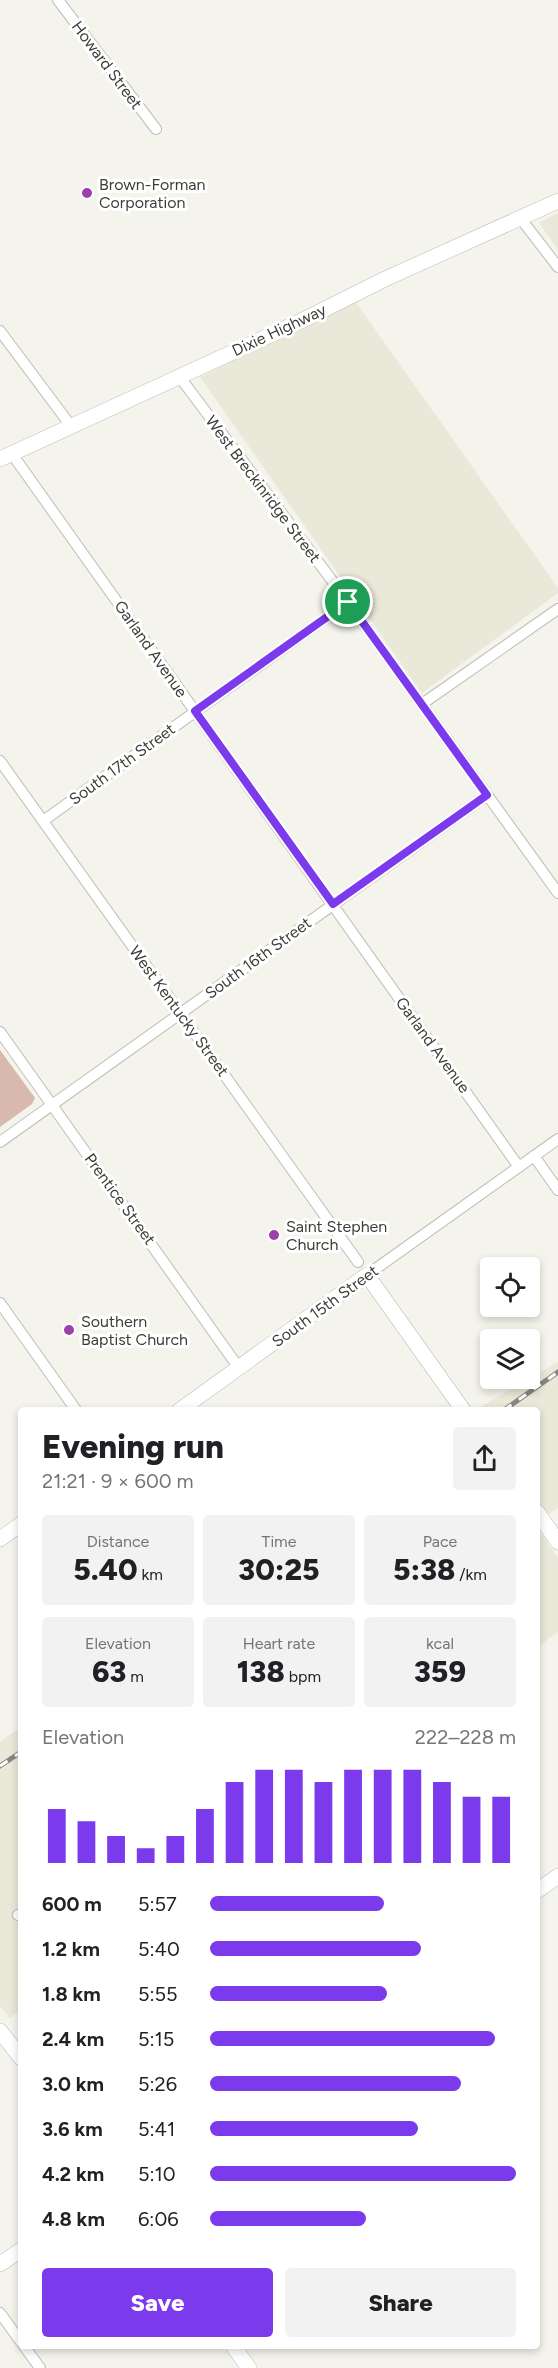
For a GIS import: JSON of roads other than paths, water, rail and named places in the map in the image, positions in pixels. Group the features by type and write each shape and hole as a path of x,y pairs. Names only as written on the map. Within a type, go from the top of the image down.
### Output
{"street":[{"name":"Howard Street","path":"58,0 156,129"},
{"name":"Dixie Highway","path":"6,457 385,279 558,201"},
{"path":"521,219 558,267"},
{"path":"0,331 71,426"},
{"name":"West Breckinridge Street","path":"179,376 348,602 558,893"},
{"name":"Garland Avenue","path":"6,457 195,711 519,1167"},
{"name":"South 17th Street","path":"43,821 348,602"},
{"path":"422,705 558,609"},
{"name":"West Kentucky Street","path":"0,761 358,1262"},
{"name":"South 16th Street","path":"0,1142 487,795"},
{"name":"Prentice Street","path":"0,1032 238,1368"},
{"name":"South 15th Street","path":"184,1407 558,1139"},
{"path":"534,1156 558,1190"},
{"path":"367,1275 461,1407"},
{"path":"0,1303 74,1407"},
{"path":"540,1516 558,1542"},
{"path":"0,1539 18,1526"},
{"path":"540,1889 558,1876"},
{"path":"0,2031 18,2054"},
{"path":"0,2265 18,2252"},
{"path":"0,2313 18,2338"},
{"path":"26,2349 40,2368"},
{"path":"235,2349 249,2368"}],"railway":[{"path":"508,1407 558,1372"},
{"path":"0,1766 18,1754"}],"place":[{"name":"Brown-Forman Corporation","path":"87,193"},
{"name":"Saint Stephen Church","path":"274,1235"},
{"name":"Southern Baptist Church","path":"69,1330"}]}
